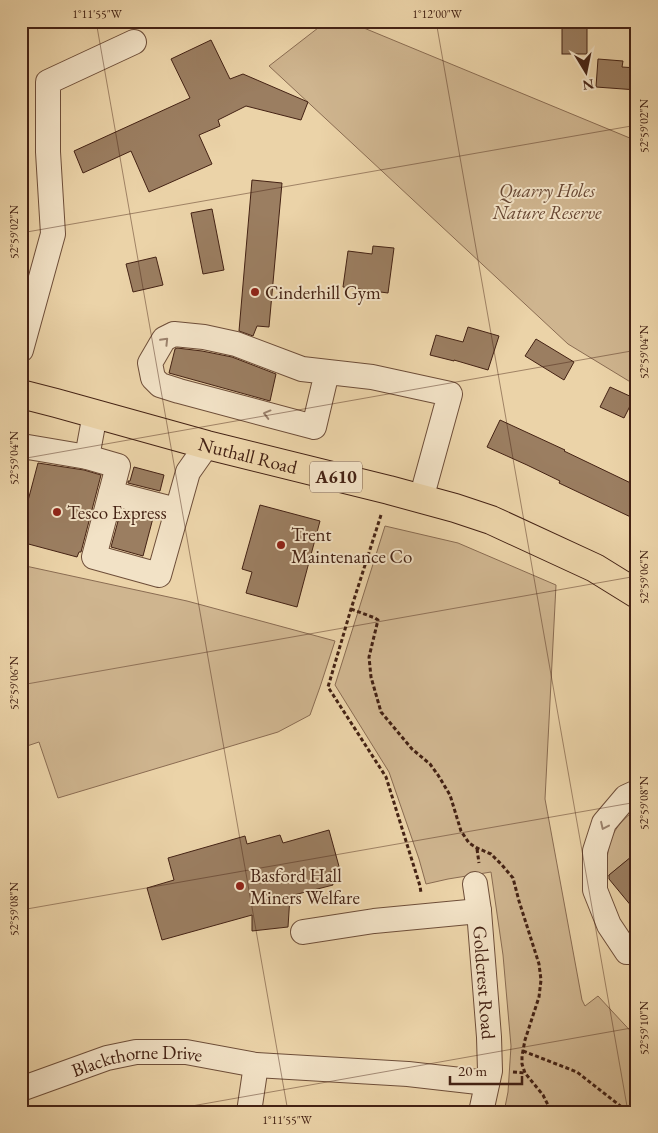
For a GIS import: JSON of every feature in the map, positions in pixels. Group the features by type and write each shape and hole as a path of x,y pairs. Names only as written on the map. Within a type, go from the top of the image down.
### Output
{"highway":[{"name":"Nuthall Road","path":"21,394 207,445 455,508 491,520 595,568 637,594"}],"street":[{"path":"21,350 53,234 48,152 48,82 134,42"},
{"path":"327,372 314,427 160,385 153,378 150,363 164,339 174,334 204,337 236,344 302,369 372,377 450,394 421,499"},
{"path":"87,457 95,414"},
{"path":"21,450 22,446 87,457 118,466 94,557 159,575 188,472 207,445"},
{"path":"111,493 177,510"},
{"path":"637,792 626,797 604,823 595,851 595,890 609,925 627,952 637,951"},
{"name":"Goldcrest Road","path":"475,884 489,1037 490,1072 481,1112"},
{"name":"Goldcrest Road","path":"303,932 374,921 478,911"},
{"name":"Blackthorne Drive","path":"21,1089 107,1058 136,1052 186,1052 256,1065 408,1074 487,1083"},
{"path":"249,1112 256,1065"}],"path":[{"path":"389,490 328,687 386,778 420,886 420,918"},
{"path":"351,609 378,620 369,657 371,677 381,712 412,749 430,764 450,794 461,831 469,843 490,854 513,878 539,964 541,980 540,997 525,1040 522,1064 525,1072 543,1095 548,1105 546,1112"},
{"path":"523,1052 576,1072 628,1112"}],"green space":[{"name":"Quarry Holes Nature Reserve","path":"327,21 347,21 637,141 637,386 568,344 269,66"},
{"path":"385,526 458,543 556,585 545,799 582,1000 585,1006 598,996 637,1038 637,1112 504,1112 508,1092 511,1046 503,955 491,872 426,884 389,772 335,685"},
{"path":"21,565 187,601 335,641 310,715 278,732 58,798 39,742 21,748"},
{"path":"637,809 637,852 607,877 607,856 615,830"}],"building":[{"path":"562,21 587,21 587,54 562,54"},
{"path":"211,40 230,79 243,74 308,102 301,120 246,106 218,120 220,126 199,135 212,164 149,192 131,151 83,173 74,151 190,98 171,59"},
{"path":"598,59 623,61 622,67 637,68 637,90 596,87"},
{"path":"252,180 282,183 269,327 257,326 253,336 239,331"},
{"path":"212,209 224,270 203,274 191,213"},
{"path":"373,246 394,248 388,293 343,287 348,251 372,254"},
{"path":"156,257 163,285 133,292 126,264"},
{"path":"468,327 499,336 488,370 430,355 436,335 463,342"},
{"path":"536,339 574,362 564,380 525,356"},
{"path":"175,349 232,357 276,374 270,401 169,373"},
{"path":"610,387 634,398 624,418 600,407"},
{"path":"500,420 637,486 637,520 487,447"},
{"name":"Tesco Express","path":"38,463 84,470 101,475 81,552 79,552 77,557 21,542 21,527"},
{"path":"134,467 164,475 160,491 128,483"},
{"name":"Trent Maintenance Co","path":"260,505 320,521 297,607 246,593 252,572 242,569"},
{"path":"121,510 153,518 143,556 111,547"},
{"name":"Basford Hall Miners Welfare","path":"329,830 340,870 330,872 333,885 290,896 288,927 252,931 252,915 162,940 147,888 174,880 168,858 245,836 247,844 280,835 283,843"},
{"path":"637,852 637,913 609,879 609,875"}],"place":[{"name":"Cinderhill Gym","path":"255,292"},
{"name":"Tesco Express","path":"57,512"},
{"name":"Trent Maintenance Co","path":"281,545"},
{"name":"Basford Hall Miners Welfare","path":"240,886"}]}
